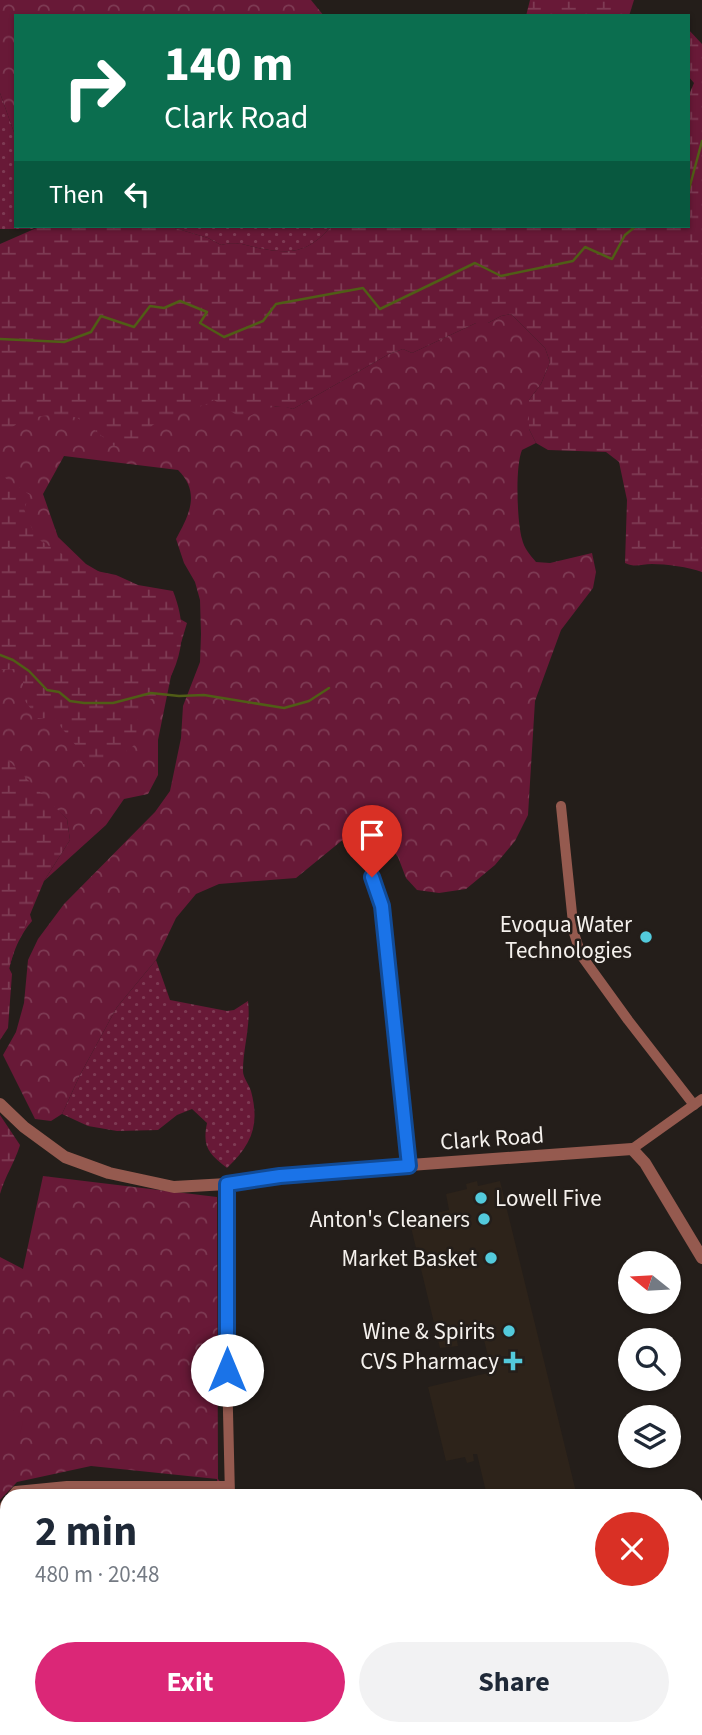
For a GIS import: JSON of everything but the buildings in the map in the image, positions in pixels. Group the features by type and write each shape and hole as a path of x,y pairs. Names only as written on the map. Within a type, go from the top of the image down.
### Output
{"street":[{"path":"561,806 574,933 581,955 628,1020 698,1102 632,1149 645,1163 702,1258"},
{"path":"372,877 382,906 409,1166"},
{"name":"Clark Road","path":"0,1104 24,1127 65,1157 109,1173 174,1187 227,1184 280,1176 632,1149"},
{"path":"227,1184 230,1489"},
{"path":"36,1489 67,1486 165,1489"}],"shaded area":[{"path":"477,1181 478,1186 500,1181 575,1489 485,1489 477,1454 473,1454 474,1461 467,1463 465,1457 446,1461 428,1387 492,1372 484,1340 491,1338 488,1329 456,1336 458,1346 440,1348 409,1219 449,1210 446,1194 467,1189 466,1184"}],"green space":[{"path":"0,0 311,0 322,14 14,14 14,132 0,93"},
{"path":"530,0 634,0 630,14 526,14"},
{"path":"690,31 702,44 702,572 671,565 635,566 625,563 627,500 619,462 606,452 548,450 536,443 529,429 529,400 541,384 550,362 545,348 511,314 488,323 476,323 412,353 403,349 389,354 293,409 267,408 244,420 214,400 156,423 139,442 118,446 114,446 90,426 74,417 43,416 19,423 10,429 3,436 0,445 0,244 36,228 175,228 221,245 236,243 290,251 307,246 330,228 690,228 690,92 694,83 690,78"},
{"path":"0,93 14,132 14,228 35,228 0,229"},
{"path":"175,228 330,228 307,246 290,251 236,243 221,245"},
{"path":"511,314 545,348 550,362 541,384 529,400 529,429 536,443 522,450 520,458 518,508 523,542 536,562 550,563 592,553 596,572 593,588 561,630 535,701 528,815 515,841 495,865 466,889 439,893 417,890 406,878 398,857 388,844 379,840 345,838 296,878 219,884 196,894 176,918 156,960 117,1007 62,1114 51,1121 35,1119 3,1055 16,1032 24,1003 28,960 38,939 64,904 155,812 170,791 181,738 183,706 200,662 200,600 176,539 188,513 191,496 185,479 178,470 64,456 43,494 58,537 86,564 187,623 171,676 158,740 158,775 148,794 124,799 106,825 44,881 70,840 67,819 53,806 19,879 32,921 23,933 11,961 0,1037 0,336 275,407 293,409 389,354 403,349 412,353 476,323 488,323"},
{"path":"0,464 1,475 30,495 24,509 36,538 87,569 116,575 138,585 173,591 182,633 178,659 159,698 150,699 142,709 137,724 137,743 105,763 83,764 77,747 53,717 38,719 23,698 23,677 16,669 0,670"},
{"path":"0,752 67,819 70,840 44,881 17,941 9,968 12,974 8,1028 0,1040"},
{"path":"156,960 170,1000 227,1011 234,1010 248,1001 243,1071 254,1103 254,1124 243,1151 227,1168 208,1149 205,1138 207,1123 192,1109 177,1115 158,1130 117,1131 88,1126 62,1114 117,1007"},
{"path":"0,1115 20,1145 0,1194"},
{"path":"43,1176 217,1197 218,1479 226,1489 218,1489 217,1479 91,1466 17,1482 10,1489 0,1489 0,1257 23,1269"},
{"path":"0,1394 23,1422 20,1434 0,1450"}],"waterway":[{"path":"690,186 702,141"},
{"path":"0,339 64,342 91,332 101,316 134,327 150,306 164,308 180,301 207,312 200,323 224,337 263,321 276,304 363,288 380,309 475,263 501,276 573,261 585,247 612,259 625,235 634,228"},
{"path":"0,655 29,671 47,690 59,692 70,701 84,703 113,703 151,693 204,695 284,708 309,701 329,688"}],"place":[{"name":"Evoqua Water Technologies","path":"646,937"},
{"name":"Lowell Five","path":"481,1198"},
{"name":"Anton's Cleaners","path":"484,1219"},
{"name":"Market Basket","path":"491,1258"},
{"name":"Wine & Spirits","path":"509,1331"},
{"name":"CVS Pharmacy","path":"513,1361"}],"route":[{"path":"227,1370 227,1184 280,1176 409,1166 382,906 372,877"}]}
